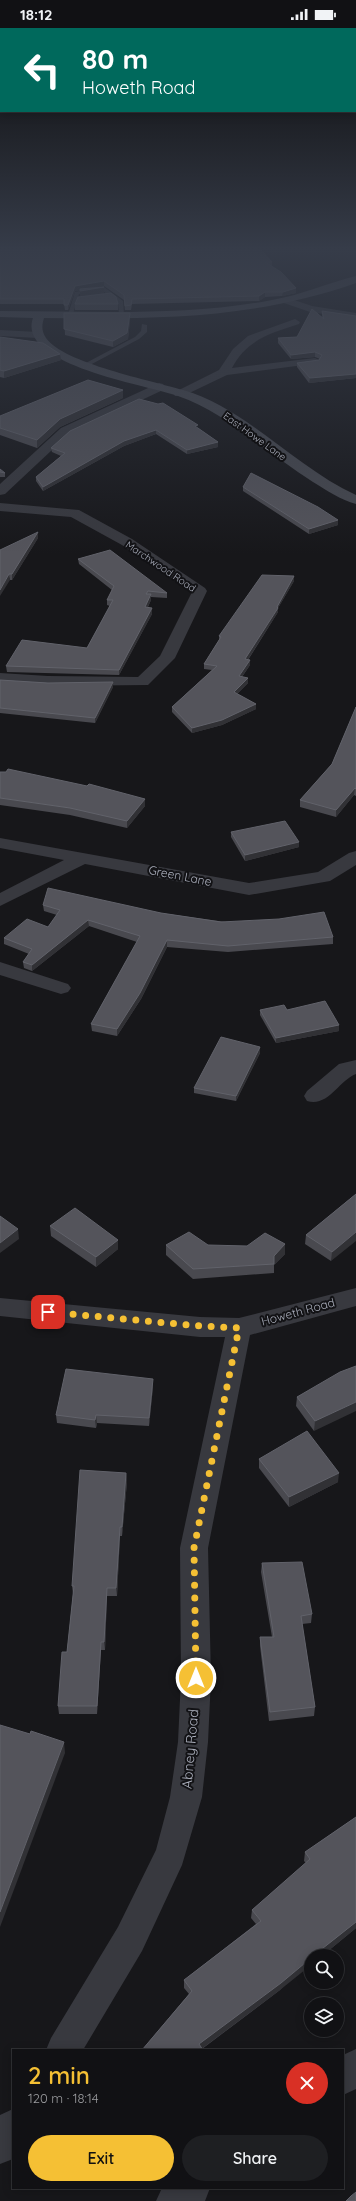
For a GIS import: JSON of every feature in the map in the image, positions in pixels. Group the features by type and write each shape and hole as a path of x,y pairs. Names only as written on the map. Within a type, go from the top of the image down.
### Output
{"street":[{"name":"East Howe Lane","path":"54,351 86,365 205,402 226,414 291,462 356,500"},
{"path":"224,372 230,358 236,351"},
{"path":"179,393 224,372 315,361"},
{"path":"0,491 66,431 159,387"},
{"name":"Marchwood Road","path":"0,507 74,513 127,542 200,591 167,658 142,682 48,682 0,678"},
{"name":"Green Lane","path":"0,843 249,888 323,877 356,857"},
{"path":"0,900 83,858"},
{"path":"0,968 61,988"},
{"path":"315,1096 347,1069 356,1067"},
{"name":"Howeth Road","path":"0,1307 200,1326 239,1328 356,1297"},
{"name":"Abney Road","path":"64,2049 130,1939 171,1854 186,1797 193,1742 196,1678 194,1548 239,1328"},
{"path":"344,2076 356,2067"},
{"path":"0,2146 12,2128"},
{"path":"175,2201 191,2189"}],"lane":[{"path":"86,365 112,351"}],"building":[{"path":"0,351 56,351 60,354 4,371 0,370"},
{"path":"288,351 356,351 356,374 310,378 297,363 319,360 322,355 315,352 291,355"},
{"path":"88,380 123,390 60,419 37,440 0,428 0,416"},
{"path":"139,399 158,404 163,403 198,425 195,426 218,442 187,450 156,430 124,441 43,487 36,477 65,453 51,448 70,431"},
{"path":"251,473 318,507 338,520 309,529 243,487"},
{"path":"38,532 12,574 9,574 0,590 0,550"},
{"path":"110,550 167,593 148,591 146,594 151,594 145,607 152,608 119,670 6,666 22,640 87,648 113,600 107,600 114,586 78,559"},
{"path":"262,575 294,576 277,607 278,608 245,659 250,660 239,676 248,678 234,692 256,704 222,720 192,728 172,707 217,666 204,664 221,637 219,636"},
{"path":"0,680 48,683 113,682 95,718 0,708"},
{"path":"356,707 356,789 355,788 336,810 300,800 332,764"},
{"path":"8,769 87,786 89,784 145,799 127,821 70,808 0,798 0,772 6,772"},
{"path":"285,821 299,842 245,855 231,832"},
{"path":"48,888 161,913 221,922 279,919 324,912 333,937 228,946 167,940 140,993 117,1029 91,1024 140,936 88,920 32,965 23,962 32,949 4,938 27,919 48,927 60,910 43,905"},
{"path":"325,1001 339,1025 276,1038 260,1010 284,1005 287,1010"},
{"path":"221,1037 260,1047 236,1096 194,1088"},
{"path":"356,1194 356,1232 332,1252 306,1235"},
{"path":"75,1208 118,1240 96,1257 50,1226"},
{"path":"0,1216 18,1229 0,1243"},
{"path":"189,1232 208,1245 247,1246 265,1233 285,1244 274,1256 274,1264 193,1269 166,1245"},
{"path":"356,1366 356,1402 315,1421 297,1397 340,1372"},
{"path":"66,1369 153,1379 149,1418 96,1415 95,1420 56,1415"},
{"path":"307,1431 339,1473 289,1497 259,1459"},
{"path":"80,1470 126,1473 122,1527 120,1527 116,1588 107,1588 104,1642 101,1642 97,1706 58,1706 62,1652 67,1652 74,1586 72,1586"},
{"path":"302,1562 312,1614 301,1616 315,1707 270,1712 260,1637 274,1637 262,1563"},
{"path":"0,1725 30,1734 31,1731 64,1742 0,1912"},
{"path":"356,1817 356,1922 322,1949 304,1949 304,1964 281,1983 199,2044 202,2049 143,2049 192,1991 184,1980 261,1921 252,1910 310,1859 305,1852"},
{"path":"356,2192 356,2201 346,2201 351,2196"}],"route":[{"path":"48,1312 200,1326 239,1328 194,1548 196,1678"}]}
